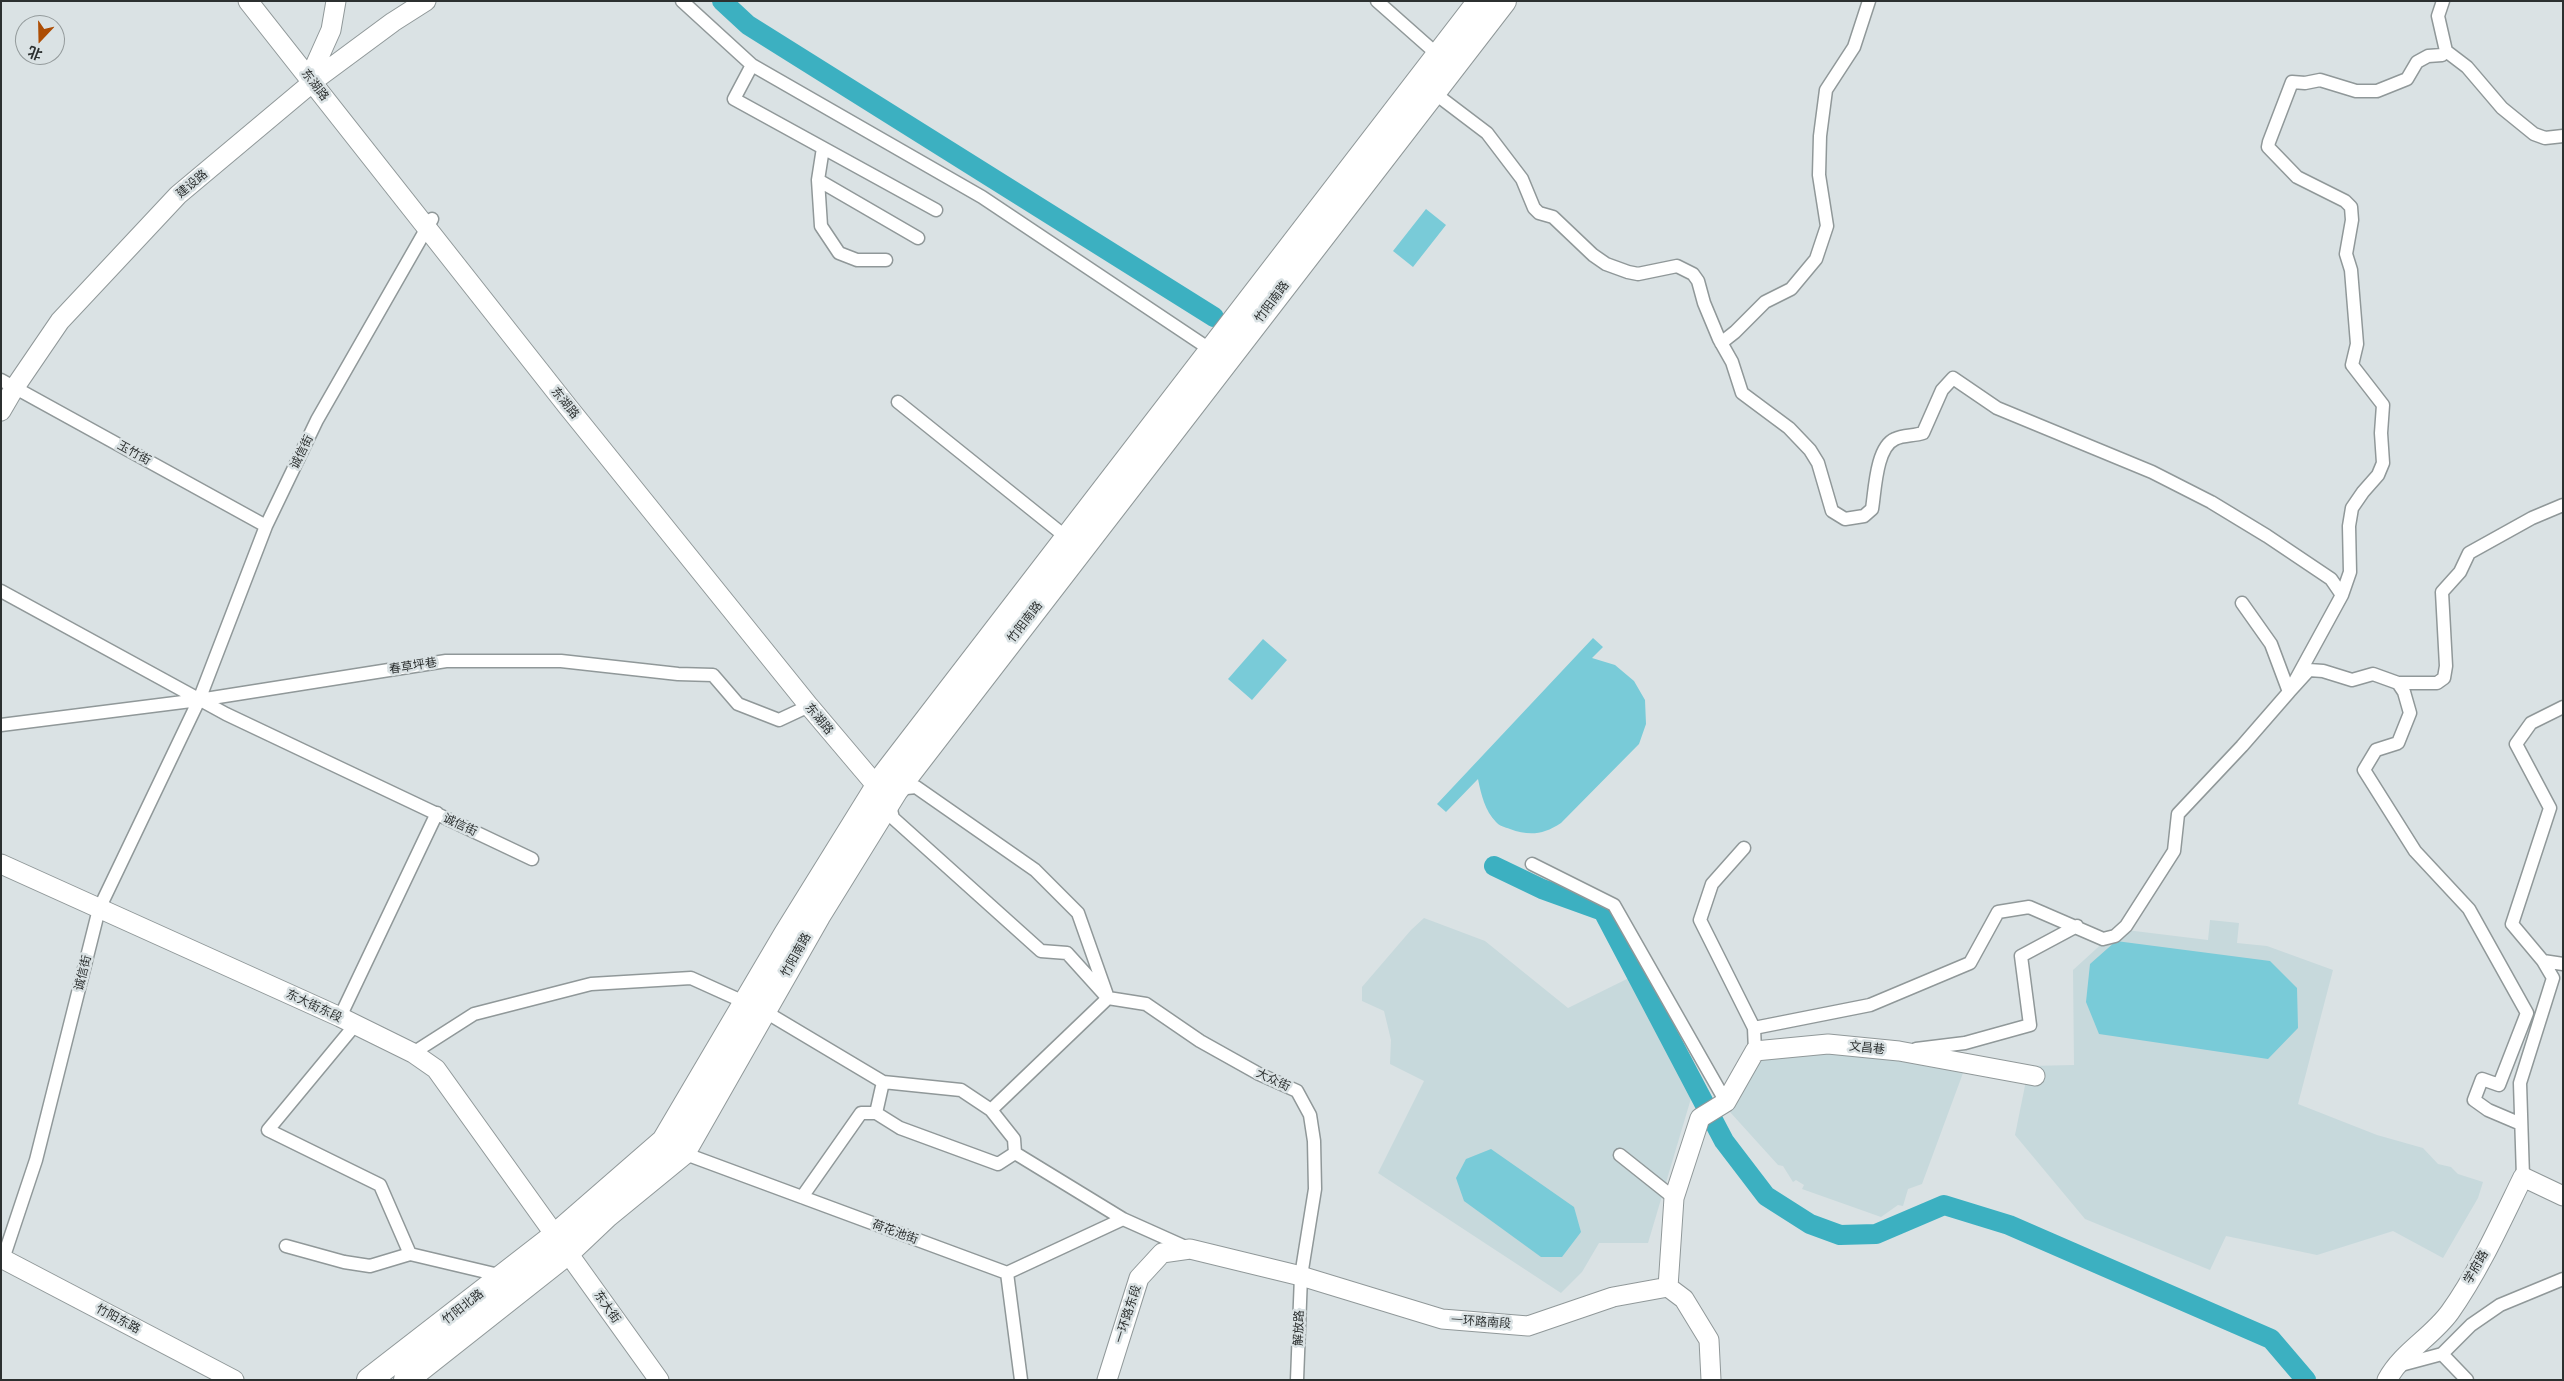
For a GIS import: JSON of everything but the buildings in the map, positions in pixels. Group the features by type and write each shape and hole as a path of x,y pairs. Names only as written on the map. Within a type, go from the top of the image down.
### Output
{"highway":[{"name":"竹阳南路","path":"886,788 1426,87 1438,55 1480,1"},
{"name":"竹阳南路","path":"562,1244 664,1140 755,1006 886,788 1066,537 1211,350 1426,87 1504,1"},
{"name":"竹阳南路","path":"562,1244 606,1216 683,1153 755,1006"},
{"name":"竹阳北路","path":"369,1380 503,1276 562,1244"},
{"name":"竹阳北路","path":"406,1380 562,1244"}],"street":[{"name":"东湖路","path":"248,1 314,76"},
{"name":"东湖路","path":"260,1 314,76 809,706 886,788"},
{"path":"314,76 332,30 336,1"},
{"name":"建设路","path":"1,411 5,383 57,310 167,190 408,1"},
{"name":"建设路","path":"314,76 426,1"},
{"path":"682,1 752,65 982,196 1211,350"},
{"path":"1377,1 1438,55"},
{"path":"1721,343 1736,332 1765,302 1791,289 1816,259 1827,226 1819,174 1820,136 1826,90 1854,47 1869,1"},
{"path":"2443,1 2438,16 2446,51 2468,67 2502,108 2534,134 2545,138 2563,136"},
{"path":"2289,692 2342,595 2350,572 2349,517 2356,501 2381,470 2384,456 2381,441 2382,401 2352,365 2357,344 2357,334 2351,292 2351,270 2346,254 2352,212 2345,201 2306,182 2288,170 2268,147 2269,142 2292,82 2305,83 2320,80 2356,91 2377,91 2408,79 2417,62 2428,56 2442,55 2446,51"},
{"path":"752,65 734,99 936,210"},
{"path":"1426,87 1487,133 1522,179 1534,208 1539,213 1553,216 1593,255 1606,264 1638,274 1677,266 1693,274 1698,281 1704,303 1721,343 1732,362 1742,394 1789,428 1810,450 1818,463 1832,511 1844,519 1864,516 1872,509 1877,470 1887,446 1895,439 1923,433 1942,390 1953,378 1997,408 2152,472 2211,502 2331,579 2342,595"},
{"path":"823,148 818,180 822,226 839,253 857,260 886,260"},
{"path":"818,180 918,238"},
{"name":"东湖路","path":"429,223 777,648 886,788"},
{"name":"诚信街","path":"2,1263 36,1160 99,909 199,700 266,526 317,420 429,223"},
{"name":"玉竹街","path":"5,383 266,526"},
{"path":"898,402 1066,537"},
{"path":"1754,1028 1870,1004 1970,963 1998,912 2029,907 2078,926 2103,939 2115,936 2126,926 2174,851 2178,814 2242,746 2309,670 2322,671 2352,680 2373,674 2398,683 2437,682 2444,678 2446,666 2442,592 2460,572 2470,553 2532,518 2563,505"},
{"name":"诚信街","path":"1,590 199,700 532,858"},
{"path":"2242,603 2271,644 2289,692"},
{"name":"春草坪巷","path":"1,725 199,700 446,661 561,661 713,676 738,704 779,720 809,706"},
{"path":"2398,683 2404,692 2410,713 2398,743 2376,750 2364,770 2414,851 2469,909 2526,1013 2499,1085 2482,1079 2474,1100 2488,1110 2521,1124"},
{"path":"2563,707 2531,723 2516,744 2550,808 2512,924 2543,961 2553,978 2520,1083 2524,1177 2563,1196"},
{"path":"916,787 1035,870 1078,913 1108,998 1067,953 1040,951 893,818 886,788 916,787"},
{"path":"2550,808 2563,804"},
{"path":"410,1254 380,1185 268,1130 348,1021 436,813"},
{"path":"1711,1380 1709,1340 1684,1300 1668,1287 1674,1198 1700,1118 1726,1102 1755,1051 1754,1028 1700,920 1712,884 1744,848"},
{"name":"东大街东段","path":"1,864 348,1021 413,1053 436,1069 562,1244"},
{"path":"1532,864 1614,905 1726,1102"},
{"path":"1899,1052 1965,1043 2030,1024 2020,956 2078,926"},
{"path":"2543,961 2563,964"},
{"path":"413,1053 474,1014 591,984 691,978 755,1006 883,1082 961,1090 991,1110 1014,1139 1015,1153"},
{"path":"991,1110 1108,998"},
{"name":"大众街","path":"1108,998 1146,1004 1200,1041 1260,1074 1297,1091 1310,1115 1314,1160 1314,1189 1300,1276"},
{"name":"文昌巷","path":"1755,1051 1828,1044 1899,1052 2035,1076"},
{"path":"876,1113 883,1082"},
{"path":"802,1197 860,1113 876,1113 900,1128 998,1164 1015,1153"},
{"name":"荷花池街","path":"683,1153 1007,1273"},
{"path":"1015,1153 1124,1219 1190,1249"},
{"path":"1620,1155 1674,1198"},
{"name":"学府路","path":"2391,1373 2449,1313 2479,1262 2524,1177"},
{"path":"1021,1380 1007,1273 1124,1219"},
{"name":"东大街","path":"562,1244 659,1380"},
{"path":"286,1246 344,1262 370,1266 410,1254 503,1276"},
{"name":"一环路南段","path":"1190,1249 1300,1276 1442,1319 1528,1326 1613,1297 1668,1287"},
{"name":"一环路东段","path":"1106,1380 1139,1278 1162,1254 1190,1249"},
{"name":"竹阳东路","path":"2,1263 211,1380"},
{"name":"竹阳东路","path":"2,1263 234,1380"},
{"name":"解放路","path":"1297,1380 1300,1276"},
{"path":"2391,1373 2442,1354 2471,1325 2500,1305 2563,1279"},
{"path":"2442,1354 2466,1380"}],"shaded area":[{"path":"1426,209 1446,225 1413,267 1393,251"},
{"path":"1593,638 1603,647 1592,658 1615,665 1634,681 1645,700 1646,724 1639,744 1561,823 1542,832 1523,833 1497,823 1486,808 1478,779 1446,812 1437,804"},
{"path":"1263,639 1287,660 1252,700 1228,679"},
{"path":"1424,918 1485,941 1568,1008 1631,977 1692,1095 1648,1243 1599,1243 1582,1272 1561,1293 1378,1173 1424,1081 1390,1064 1391,1040 1384,1011 1362,1001 1362,987 1411,930"},
{"path":"2210,920 2239,923 2237,943 2267,946 2333,970 2298,1104 2377,1135 2423,1148 2438,1164 2451,1167 2458,1174 2483,1182 2478,1198 2443,1258 2393,1231 2317,1255 2226,1236 2210,1270 2085,1219 2015,1135 2029,1066 2074,1065 2073,970 2118,929 2208,940"},
{"path":"2116,941 2270,961 2297,988 2298,1028 2268,1059 2099,1034 2086,1002 2090,964"},
{"path":"1835,1049 1963,1073 1922,1184 1908,1189 1903,1206 1898,1205 1881,1217 1802,1189 1804,1185 1796,1180 1793,1182 1783,1166 1778,1165 1730,1112 1761,1057"},
{"path":"1491,1149 1574,1207 1581,1232 1562,1257 1541,1257 1464,1201 1456,1178 1466,1159"}],"waterway":[{"path":"722,1 748,25 1214,317"},
{"path":"1494,866 1542,889 1603,911 1724,1141 1766,1196 1810,1224 1840,1235 1876,1234 1944,1205 2009,1225 2271,1339 2306,1380"}]}
